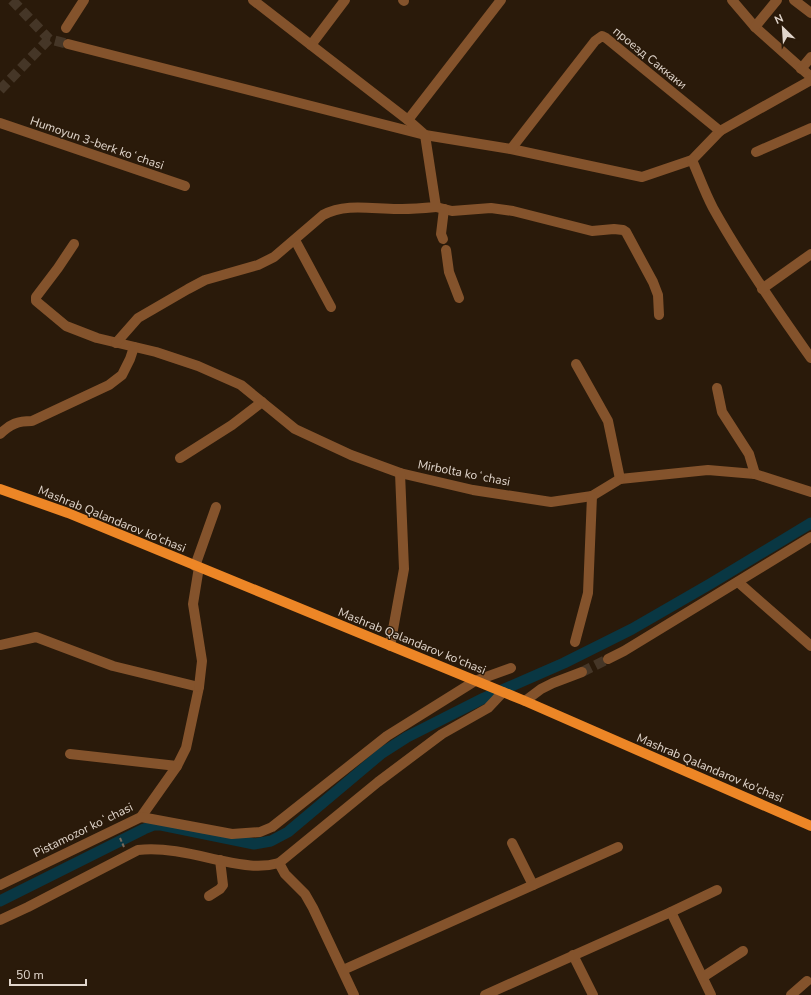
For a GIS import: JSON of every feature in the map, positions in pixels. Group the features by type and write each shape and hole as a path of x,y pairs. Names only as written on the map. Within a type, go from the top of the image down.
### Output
{"main road":[{"name":"Mashrab Qalandarov ko'chasi","path":"0,489 68,513 503,692 811,826"}],"street":[{"path":"66,28 84,0"},
{"path":"253,0 408,120 424,135 440,208 441,234 443,239"},
{"path":"311,45 345,0"},
{"path":"408,120 501,0"},
{"path":"68,44 424,135 512,149 642,177 692,160 720,131 811,78 755,27 732,0"},
{"path":"755,27 777,0"},
{"path":"794,0 811,13"},
{"name":"проезд Саккаки","path":"512,149 595,41 602,36 720,131"},
{"path":"801,69 811,57"},
{"name":"Humoyun 3-berk koʻchasi","path":"0,123 185,186"},
{"path":"756,152 811,128"},
{"path":"692,160 712,206 762,288 811,358"},
{"path":"116,343 138,318 205,280 258,265 274,257 323,215 347,208 440,208 452,211 491,208 513,211 592,231 614,229 623,230 626,232 653,282 658,295 659,315"},
{"path":"295,240 331,307"},
{"name":"Mirbolta koʻchasi","path":"74,244 58,268 36,296 36,301 66,326 97,338 156,352 198,366 241,385 295,429 351,455 400,473 473,490 551,502 592,496 620,479 708,470 755,474 811,492"},
{"path":"446,250 449,272 459,298"},
{"path":"762,288 811,254"},
{"path":"0,434 20,421 32,421 109,385 122,375 134,347"},
{"path":"576,364 608,421 620,479"},
{"path":"717,388 722,412 749,454 755,474"},
{"path":"180,458 232,425 262,402"},
{"path":"390,646 404,570 400,473"},
{"path":"575,642 588,593 592,496"},
{"name":"Pistamozor koʻchasi","path":"0,884 141,817 177,766 186,748 199,687 202,661 193,604 197,567 216,507"},
{"path":"608,659 624,651 811,537"},
{"path":"738,582 811,646"},
{"path":"0,645 36,637 113,666 199,687"},
{"path":"141,817 232,834 260,832 272,827 387,736 476,681 511,668"},
{"path":"521,700 553,683 582,672"},
{"path":"0,920 138,850 146,849 180,852 242,865 260,866 279,863 378,782 442,734 488,708 503,692"},
{"path":"70,754 177,766"},
{"path":"512,843 533,885"},
{"path":"343,970 618,847"},
{"path":"208,896 220,889 223,885 220,860"},
{"path":"279,863 285,874 305,894 313,908 354,995"},
{"path":"484,995 717,890"},
{"path":"671,912 711,995"},
{"path":"703,977 743,951"},
{"path":"573,955 593,995"},
{"path":"791,995 807,981"}],"path":[{"path":"116,830 128,855"}],"waterway":[{"path":"0,901 154,825 161,825 254,844 271,841 288,832 382,753 407,737 484,698 564,663 632,629 811,523"}],"tunnel":[{"path":"12,0 49,39 68,44"},
{"path":"0,90 49,39"},
{"path":"582,672 608,659"}]}
